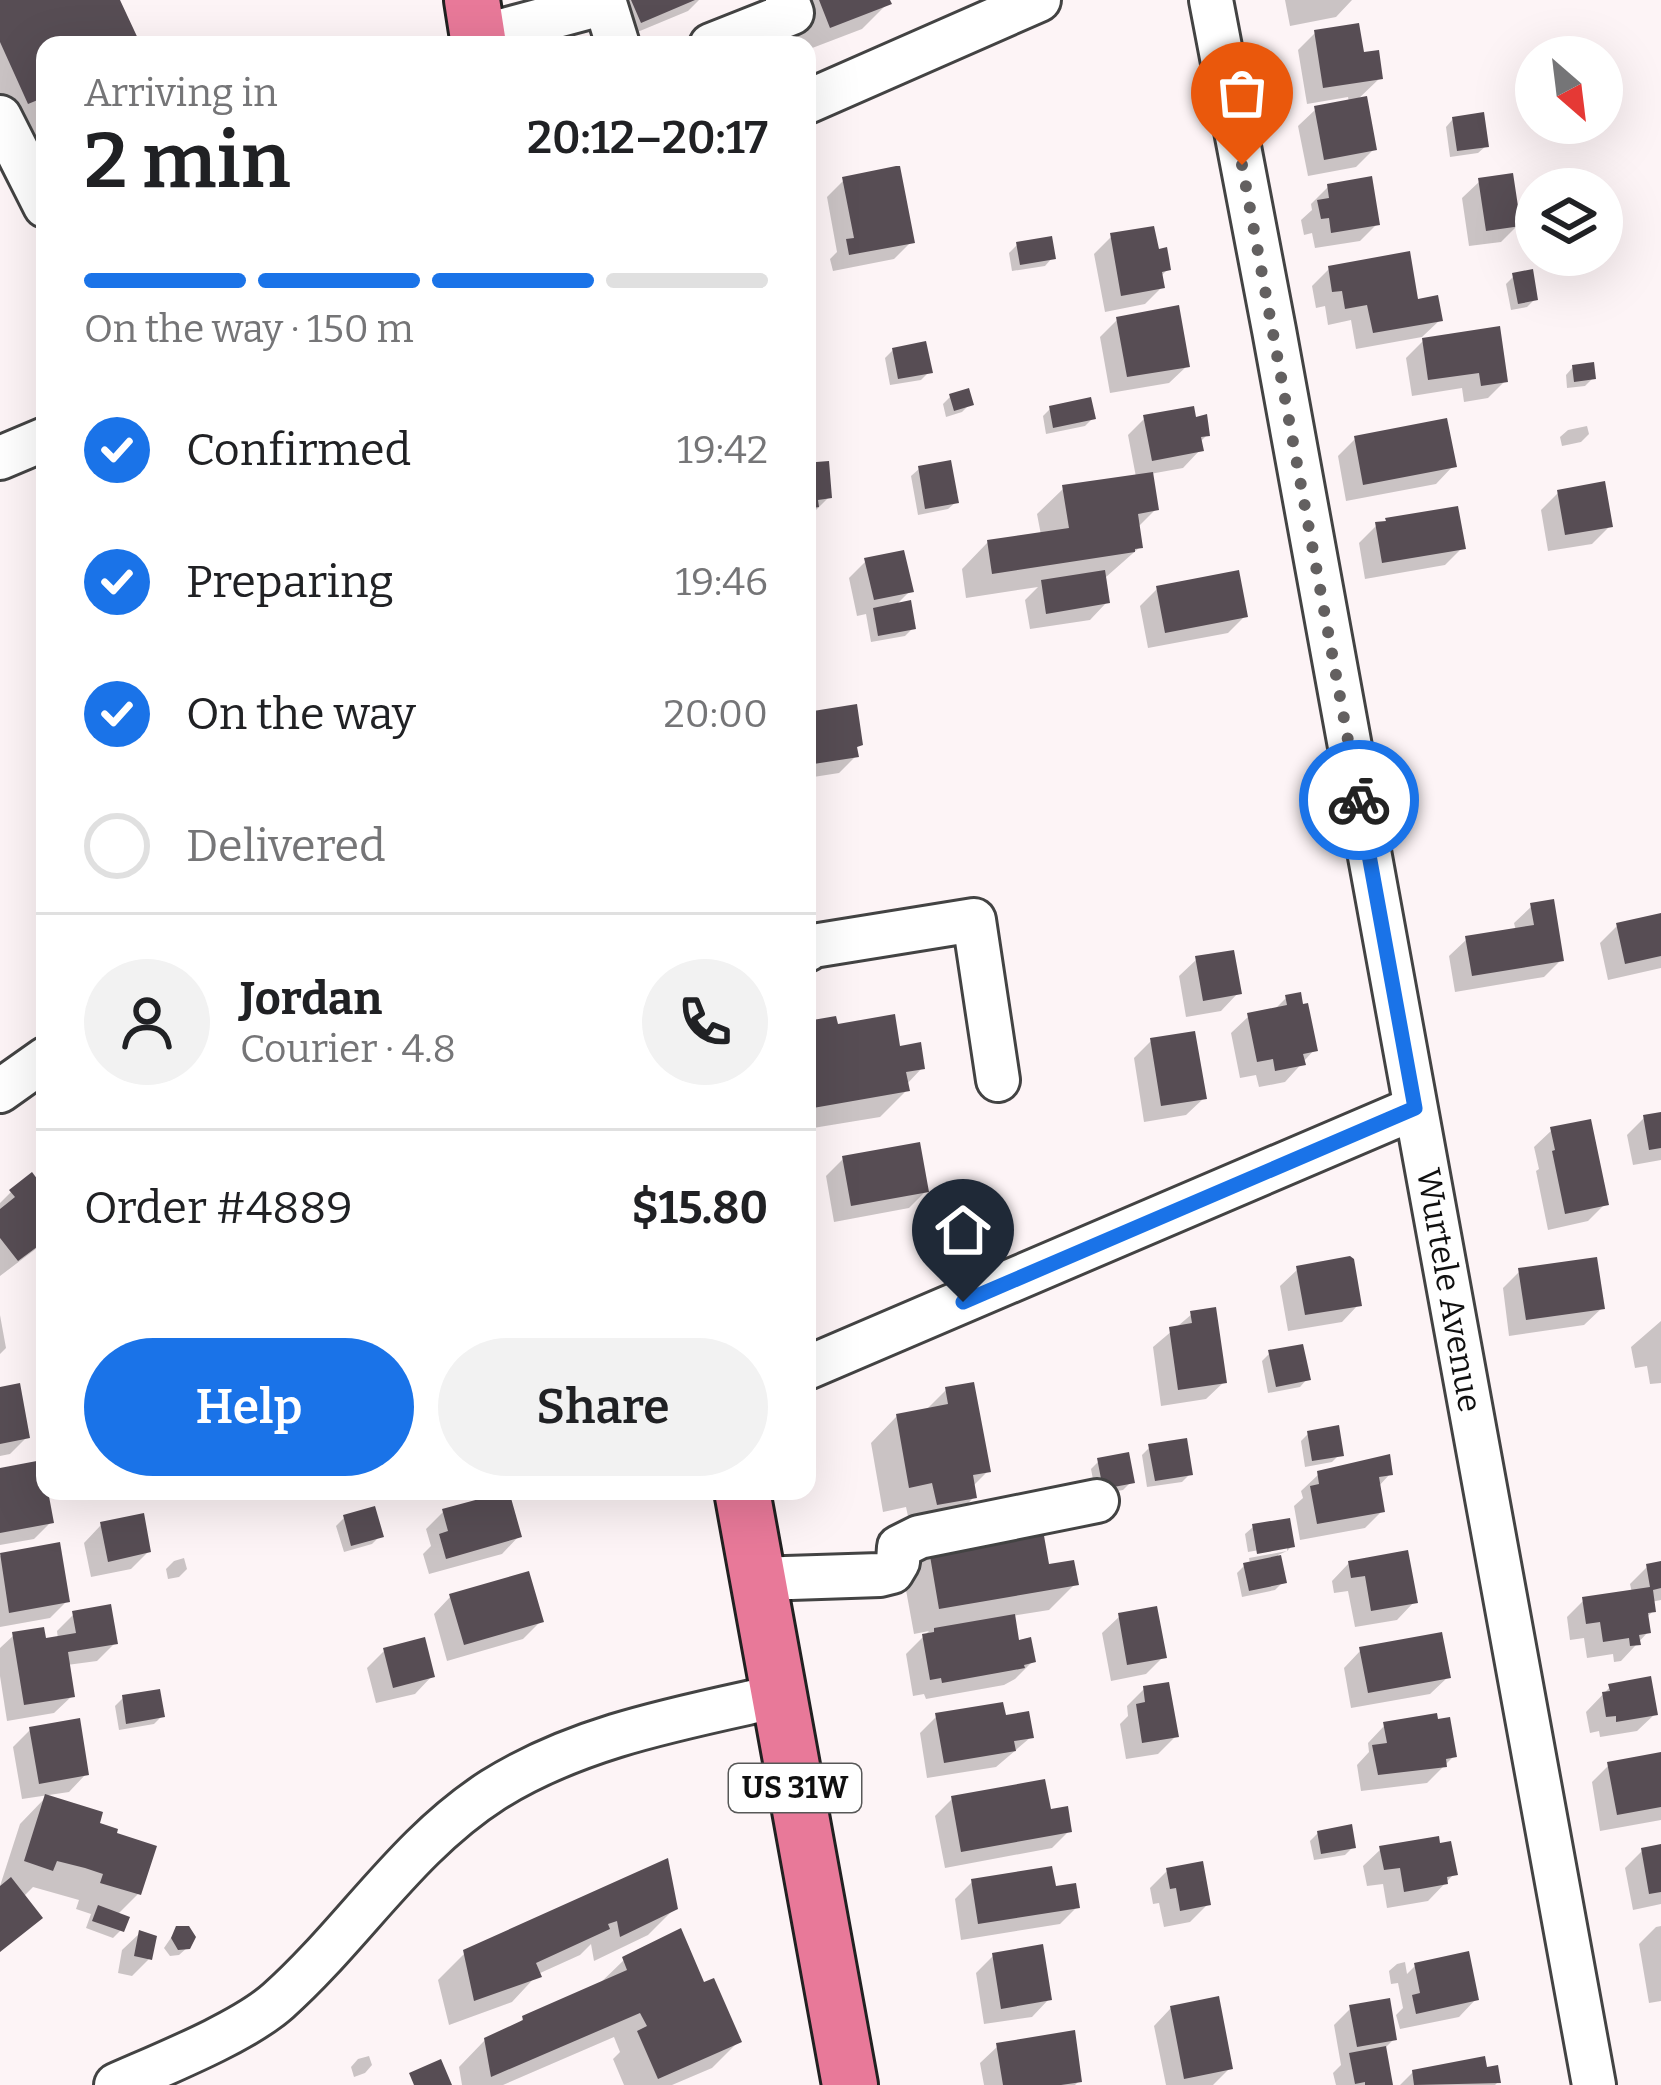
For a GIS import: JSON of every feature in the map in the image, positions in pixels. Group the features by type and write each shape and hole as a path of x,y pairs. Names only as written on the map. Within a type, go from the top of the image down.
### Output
{"main road":[{"name":"US 31W","path":"744,1500 850,2085"}],"street":[{"path":"734,36 792,13 787,0"},
{"path":"816,98 1039,0"},
{"name":"Wurtele Avenue","path":"1210,0 1594,2085"},
{"path":"476,27 604,1 615,36"},
{"path":"0,117 36,188"},
{"path":"0,458 36,443"},
{"path":"816,945 974,920 998,1080"},
{"path":"0,1090 36,1065"},
{"path":"816,1364 1415,1108"},
{"path":"758,1579 880,1575 892,1572 899,1547 919,1537 1097,1501"},
{"path":"116,2085 232,2030 274,2004 448,1823 494,1790 544,1762 592,1743 779,1696"}],"building":[{"path":"0,0 120,0 137,36 36,36 36,101 28,104 0,42"},
{"path":"631,0 695,0 641,23"},
{"path":"819,0 890,0 892,4 830,28"},
{"path":"1359,23 1364,52 1379,50 1383,79 1323,88 1314,30"},
{"path":"1367,96 1377,150 1324,160 1314,106"},
{"path":"1484,112 1489,147 1457,151 1452,117"},
{"path":"900,166 915,243 849,255 846,239 854,238 842,177"},
{"path":"1513,173 1515,227 1486,231 1478,178"},
{"path":"1372,176 1380,225 1331,233 1329,218 1321,219 1317,200 1329,198 1327,184"},
{"path":"1154,226 1159,249 1167,247 1169,258 1171,270 1162,272 1165,288 1121,296 1110,233"},
{"path":"1052,236 1056,259 1020,265 1016,242"},
{"path":"1410,251 1418,299 1438,295 1443,321 1373,333 1367,305 1345,309 1342,291 1332,292 1328,266"},
{"path":"1512,273 1534,276 1538,300 1518,304"},
{"path":"1179,305 1190,367 1127,377 1116,317"},
{"path":"1500,326 1508,382 1481,386 1479,373 1428,380 1422,338"},
{"path":"926,341 933,373 898,379 892,348"},
{"path":"1594,362 1596,379 1574,382 1572,365"},
{"path":"969,388 974,405 954,411 949,394"},
{"path":"1091,397 1096,419 1053,428 1049,406"},
{"path":"1194,406 1196,417 1207,414 1210,436 1201,437 1204,451 1152,461 1143,415"},
{"path":"1447,418 1457,467 1363,485 1354,436"},
{"path":"951,460 959,503 925,509 918,466"},
{"path":"829,461 832,498 818,500 816,508 816,462"},
{"path":"1153,472 1159,510 1138,514 1143,548 992,574 987,540 1069,528 1062,485"},
{"path":"1605,481 1613,527 1565,535 1557,490"},
{"path":"1458,506 1466,549 1382,563 1375,522"},
{"path":"904,550 914,592 874,600 864,558"},
{"path":"1105,570 1110,603 1046,614 1041,580"},
{"path":"1239,570 1248,617 1165,633 1156,586"},
{"path":"911,600 916,629 878,636 873,608"},
{"path":"857,704 863,745 857,747 859,757 816,764 816,711"},
{"path":"1554,899 1564,961 1472,976 1465,936 1534,925 1530,903"},
{"path":"1661,913 1661,956 1625,964 1616,923"},
{"path":"1234,950 1242,994 1203,1001 1195,956"},
{"path":"1301,992 1303,1004 1308,1003 1318,1051 1303,1054 1306,1065 1275,1071 1273,1059 1257,1062 1247,1013 1287,1005 1285,995"},
{"path":"895,1014 900,1046 921,1042 925,1069 906,1072 910,1091 816,1107 816,1019 836,1016 838,1024"},
{"path":"1195,1031 1207,1099 1161,1106 1150,1038"},
{"path":"1661,1112 1661,1148 1649,1150 1643,1115"},
{"path":"1591,1119 1609,1205 1565,1214 1550,1127"},
{"path":"920,1142 929,1192 851,1206 842,1156"},
{"path":"32,1172 36,1177 36,1248 18,1261 0,1238 0,1209 15,1197 9,1190"},
{"path":"1350,1256 1362,1306 1305,1315 1296,1266"},
{"path":"1597,1257 1605,1309 1526,1320 1518,1268"},
{"path":"1216,1307 1227,1383 1178,1390 1169,1327 1192,1323 1190,1311"},
{"path":"1303,1344 1311,1380 1276,1387 1268,1350"},
{"path":"974,1382 991,1472 973,1475 977,1498 937,1505 932,1483 909,1488 896,1414 948,1404 945,1387"},
{"path":"20,1383 30,1438 0,1444 0,1387"},
{"path":"1339,1425 1344,1456 1312,1461 1307,1431"},
{"path":"1187,1438 1193,1475 1155,1481 1148,1444"},
{"path":"1129,1452 1135,1483 1103,1489 1097,1458"},
{"path":"1390,1454 1393,1475 1379,1477 1385,1512 1317,1524 1310,1486 1319,1484 1317,1471"},
{"path":"36,1461 36,1500 50,1500 54,1523 0,1533 0,1468"},
{"path":"476,1500 512,1500 522,1537 446,1559 439,1534 448,1531 442,1509"},
{"path":"375,1506 384,1537 351,1546 343,1515"},
{"path":"144,1513 151,1552 108,1562 100,1522"},
{"path":"1290,1518 1295,1547 1257,1554 1252,1524"},
{"path":"1043,1530 1049,1564 1074,1560 1079,1585 939,1609 929,1550"},
{"path":"60,1542 70,1602 9,1613 0,1553"},
{"path":"1408,1550 1418,1603 1371,1611 1365,1576 1351,1578 1348,1561"},
{"path":"1281,1555 1287,1583 1249,1591 1243,1563"},
{"path":"1661,1561 1661,1588 1653,1590 1656,1612 1648,1613 1651,1633 1639,1635 1641,1645 1630,1646 1629,1638 1603,1642 1600,1622 1586,1624 1582,1597 1650,1587 1646,1564"},
{"path":"529,1571 544,1622 464,1645 449,1594"},
{"path":"111,1604 118,1644 68,1652 75,1697 24,1705 12,1632 44,1627 46,1638 76,1633 72,1611"},
{"path":"1157,1606 1167,1658 1127,1665 1118,1613"},
{"path":"1015,1614 1019,1640 1031,1637 1036,1662 942,1683 941,1678 930,1680 922,1634"},
{"path":"1442,1632 1451,1678 1368,1693 1359,1647"},
{"path":"425,1637 435,1677 393,1688 383,1648"},
{"path":"1651,1676 1658,1715 1616,1722 1616,1716 1606,1717 1602,1692 1610,1691 1608,1684"},
{"path":"1169,1682 1179,1737 1142,1743 1136,1704 1145,1702 1143,1686"},
{"path":"160,1689 165,1717 126,1724 122,1695"},
{"path":"1003,1702 1006,1715 1029,1711 1034,1738 1014,1741 1016,1751 944,1763 935,1713"},
{"path":"1437,1713 1438,1719 1450,1717 1457,1757 1446,1759 1447,1767 1378,1775 1372,1745 1387,1743 1383,1722"},
{"path":"80,1718 89,1775 39,1784 29,1727"},
{"path":"1661,1752 1661,1807 1617,1815 1607,1762"},
{"path":"1045,1779 1051,1809 1068,1806 1072,1832 961,1852 951,1796"},
{"path":"45,1794 103,1812 100,1823 157,1846 141,1895 100,1883 103,1874 85,1868 57,1861 53,1871 24,1861"},
{"path":"1352,1824 1356,1848 1321,1854 1317,1831"},
{"path":"1439,1836 1440,1843 1451,1841 1458,1875 1447,1877 1448,1884 1404,1892 1400,1868 1384,1870 1379,1846"},
{"path":"1661,1844 1661,1892 1649,1894 1641,1848"},
{"path":"668,1858 678,1909 620,1937 617,1921 608,1924 610,1929 536,1963 542,1977 474,2001 463,1950"},
{"path":"1203,1861 1211,1905 1180,1911 1166,1868"},
{"path":"1052,1866 1056,1886 1076,1883 1080,1908 978,1924 971,1879"},
{"path":"11,1877 43,1918 0,1952 0,1886"},
{"path":"98,1905 130,1917 124,1932 92,1921"},
{"path":"176,1926 189,1926 196,1937 190,1949 178,1950 171,1938"},
{"path":"681,1928 704,1982 714,1978 742,2042 658,2079 637,2031 647,2026 640,2013 491,2077 484,2038 627,1970 622,1957"},
{"path":"139,1930 157,1936 152,1960 134,1956"},
{"path":"1043,1944 1052,2000 1001,2009 992,1953"},
{"path":"1469,1951 1479,2000 1416,2014 1412,1995 1420,1993 1414,1963"},
{"path":"1219,1996 1233,2069 1184,2079 1170,2006"},
{"path":"1390,1998 1397,2040 1357,2047 1349,2005"},
{"path":"1075,2030 1082,2082 1003,2085 996,2043"},
{"path":"1386,2046 1393,2085 1355,2084 1349,2053"},
{"path":"1485,2056 1487,2067 1498,2065 1501,2083 1414,2085 1412,2070"},
{"path":"441,2059 452,2085 414,2085 409,2073"}],"way so far":[{"path":"1242,165 1359,800"}],"route":[{"path":"963,1302 1415,1108 1359,800"}]}
